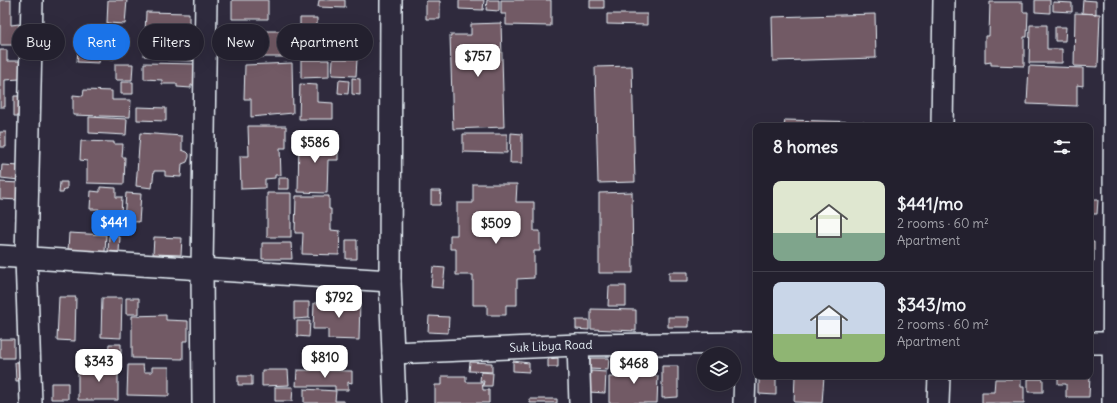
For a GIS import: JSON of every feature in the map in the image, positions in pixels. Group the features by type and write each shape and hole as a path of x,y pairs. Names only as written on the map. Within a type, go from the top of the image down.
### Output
{"street":[{"path":"31,403 26,258 32,0"},
{"path":"202,403 202,269 206,0"},
{"path":"391,0 390,282 395,403"},
{"path":"942,123 944,0"},
{"path":"1113,403 1115,343 1115,0"},
{"path":"0,256 390,282"},
{"path":"744,403 751,343"},
{"name":"Suk Libya Road","path":"394,353 578,345 751,343"},
{"path":"1093,343 1115,343"},
{"path":"578,345 580,403"},
{"path":"938,403 939,379"}],"building":[{"path":"0,0 11,0 12,45 0,45"},
{"path":"108,0 127,0 125,24 107,23"},
{"path":"232,0 268,0 268,19 232,19"},
{"path":"319,0 345,0 345,8 318,7"},
{"path":"459,0 484,0 483,10 459,9"},
{"path":"487,0 499,0 499,11 486,10"},
{"path":"501,0 551,0 551,26 506,25 506,14 501,14"},
{"path":"590,0 604,0 604,8 590,8"},
{"path":"1035,0 1050,0 1050,13 1035,12"},
{"path":"1083,0 1096,1 1096,14 1082,13"},
{"path":"426,1 440,1 440,19 426,19"},
{"path":"990,2 1023,2 1023,12 1028,12 1027,37 1024,37 1024,66 991,65 991,62 985,63 985,36 989,36"},
{"path":"1053,2 1072,3 1072,12 1053,11"},
{"path":"146,12 189,13 189,24 145,24"},
{"path":"1075,13 1100,14 1098,67 1074,66"},
{"path":"607,14 647,14 647,25 607,24"},
{"path":"875,14 876,58 773,61 772,17"},
{"path":"300,18 317,18 317,24 300,24"},
{"path":"501,23 504,127 453,129 450,35 471,35 471,24"},
{"path":"1030,25 1047,25 1047,49 1062,49 1062,63 1029,63"},
{"path":"1055,27 1066,27 1065,41 1055,41"},
{"path":"269,31 277,31 277,57 269,57"},
{"path":"0,50 7,50 7,61 20,61 20,79 5,80 5,107 0,107"},
{"path":"77,60 99,60 99,63 77,62"},
{"path":"167,60 193,60 193,61"},
{"path":"301,60 329,60 329,77 301,78"},
{"path":"333,60 357,60 356,76 332,75"},
{"path":"144,63 198,64 198,85 191,85 191,88 177,87 177,84 162,84 162,80 144,79"},
{"path":"292,63 293,113 251,117 251,99 244,99 245,65"},
{"path":"115,64 133,64 132,80 115,80"},
{"path":"632,66 635,182 598,183 595,67"},
{"path":"1029,66 1083,68 1083,86 1077,85 1077,106 1027,104"},
{"path":"352,78 360,79 360,95 352,94"},
{"path":"339,80 349,81 348,94 338,93"},
{"path":"121,82 133,82 133,94 121,94"},
{"path":"300,84 317,85 317,102 333,103 333,119 299,119"},
{"path":"84,90 112,91 112,100 131,100 130,117 73,115 73,95 83,96"},
{"path":"14,96 30,96 31,116 14,116"},
{"path":"137,107 166,108 166,121 137,120"},
{"path":"89,117 127,119 126,135 89,133"},
{"path":"785,120 864,122 864,123 784,123"},
{"path":"248,126 286,126 286,148 280,148 281,175 275,175 275,178 265,179 265,188 241,189 240,156 249,156"},
{"path":"0,132 6,132 6,147 0,147"},
{"path":"140,133 182,136 182,150 189,154 189,157 187,162 182,164 181,177 165,176 165,171 154,171 152,188 136,186"},
{"path":"511,133 522,134 522,163 510,163"},
{"path":"463,134 507,134 507,153 463,152"},
{"path":"299,139 338,140 338,160 328,160 327,193 298,192"},
{"path":"81,141 114,142 114,144 123,144 122,157 125,157 124,184 87,183 87,161 80,160"},
{"path":"2,165 20,166 19,180 1,178"},
{"path":"278,178 289,178 289,189 278,189"},
{"path":"0,182 20,183 19,200 0,199"},
{"path":"60,182 67,182 67,189 64,189 63,193 59,193"},
{"path":"473,184 517,184 516,202 534,202 534,231 540,231 540,251 534,251 534,278 517,279 517,305 506,305 506,315 487,315 487,305 473,305 473,275 456,275 456,249 450,249 450,235 457,235 457,203 473,203"},
{"path":"100,187 116,188 116,197 122,197 120,232 97,230 99,209 90,209 91,191 100,192"},
{"path":"431,191 441,191 440,205 431,205"},
{"path":"632,192 633,273 599,273 599,193"},
{"path":"126,193 141,194 139,222 124,221"},
{"path":"267,193 291,193 291,237 267,237"},
{"path":"296,196 329,196 329,209 331,209 331,230 340,231 339,255 302,254 303,233 295,233"},
{"path":"1093,200 1098,200 1097,214 1093,214"},
{"path":"69,233 106,235 105,252 68,250"},
{"path":"109,236 120,237 119,252 108,251"},
{"path":"154,237 182,238 181,255 153,254"},
{"path":"346,240 357,240 357,259 346,259"},
{"path":"1093,242 1094,242 1093,261"},
{"path":"262,243 291,243 292,259 262,259"},
{"path":"433,267 445,268 443,288 431,287"},
{"path":"669,272 688,272 688,281 669,281"},
{"path":"609,286 626,286 626,306 608,306"},
{"path":"59,297 76,297 75,341 57,340"},
{"path":"102,298 122,298 121,338 101,337"},
{"path":"126,298 139,298 139,314 126,314"},
{"path":"340,299 360,300 359,340 328,339 328,329 313,329 314,303 340,303"},
{"path":"294,302 309,302 309,318 294,319"},
{"path":"591,309 636,310 636,331 591,329"},
{"path":"166,315 166,320 188,321 188,341 183,341 183,359 132,358 132,316"},
{"path":"429,316 449,317 448,333 428,332"},
{"path":"668,317 689,317 689,327 668,327"},
{"path":"576,320 589,320 589,330 576,329"},
{"path":"297,321 310,321 309,337 297,336"},
{"path":"0,339 14,339 14,358 0,358"},
{"path":"109,344 121,344 121,356 108,355"},
{"path":"558,358 558,367 548,367 548,359"},
{"path":"590,358 609,358 608,370 590,369"},
{"path":"513,361 529,363 529,372 513,371"},
{"path":"15,362 31,362 32,380 16,381"},
{"path":"470,362 492,363 492,372 469,371"},
{"path":"95,364 118,364 118,400 78,400 78,372 95,372"},
{"path":"128,365 143,365 144,372 152,372 152,367 169,367 169,396 127,395"},
{"path":"619,365 655,366 655,376 658,376 657,403 609,403 609,377 619,377"},
{"path":"662,366 678,366 678,397 662,398"},
{"path":"262,370 288,370 289,385 262,386"},
{"path":"297,370 352,371 352,383 348,382 348,390 335,390 335,386 296,386"},
{"path":"591,371 606,372 605,393 589,392"},
{"path":"481,372 493,373 492,386 483,386 484,381 480,381"},
{"path":"238,376 252,376 252,385 238,385"},
{"path":"442,376 466,376 466,382 482,382 483,390 489,390 489,403 435,403 435,385 442,385"},
{"path":"759,379 776,379 776,395 759,394"},
{"path":"795,379 824,379 822,403 794,402"},
{"path":"995,379 1021,379 1021,387 1024,387 1024,403 982,403 982,392 994,392"},
{"path":"1028,379 1043,379 1043,392 1028,392"},
{"path":"1058,379 1090,379 1089,397 1066,397 1066,384 1058,384"},
{"path":"51,383 68,383 68,399 51,399"},
{"path":"275,387 293,387 292,401 275,401"},
{"path":"304,389 336,391 335,401 344,401 344,403 304,403"},
{"path":"530,399 557,399 557,403 530,403"}]}
